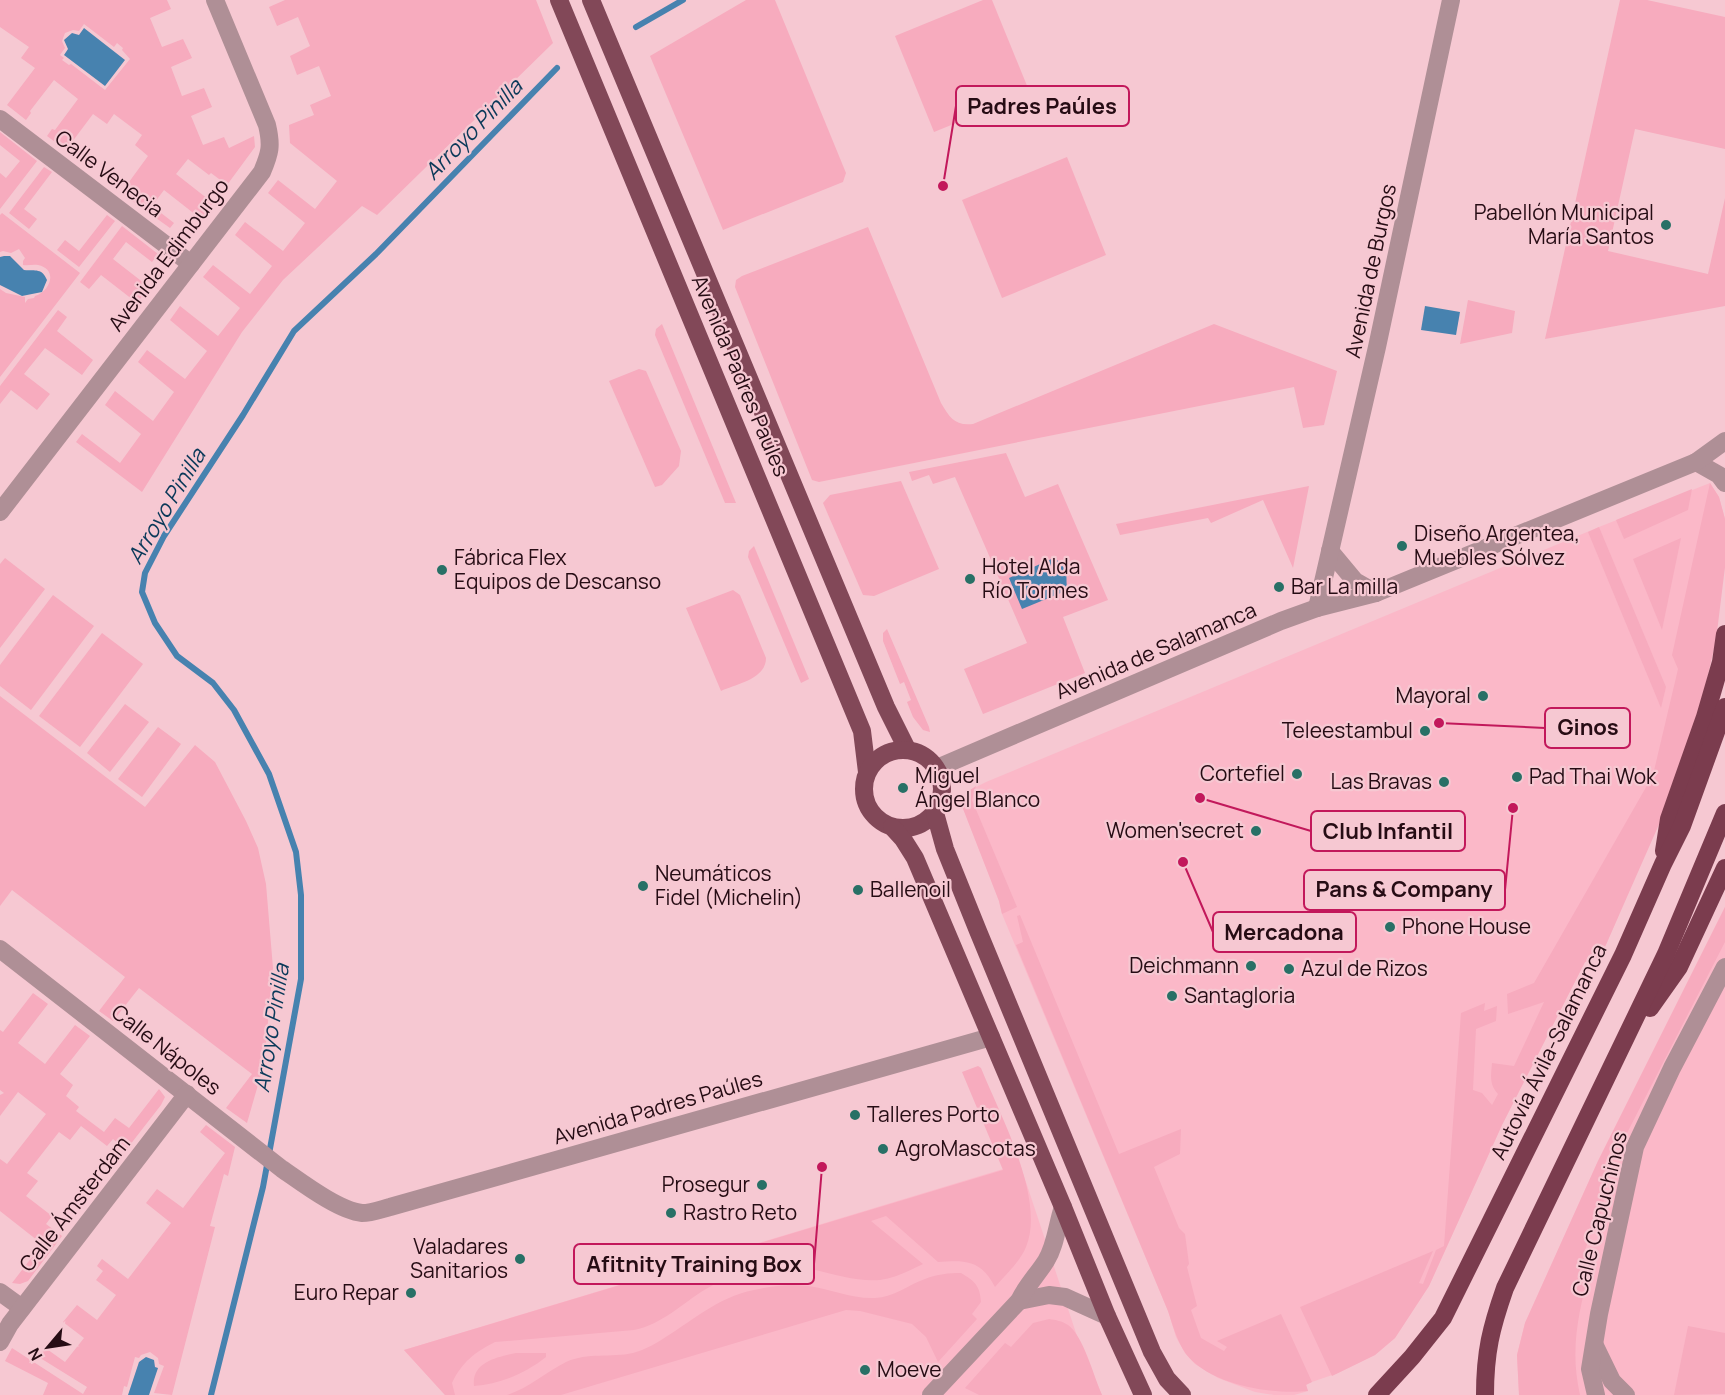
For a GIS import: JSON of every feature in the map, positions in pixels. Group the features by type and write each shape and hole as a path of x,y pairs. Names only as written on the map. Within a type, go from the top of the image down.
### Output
{"highway":[{"name":"Avenida Padres Paúles","path":"559,0 862,731 867,772"},
{"name":"Avenida Padres Paúles","path":"591,0 882,696 907,749"},
{"path":"1663,864 1669,819 1705,717 1721,662 1725,634"},
{"name":"Autovía Ávila-Salamanca","path":"1377,1395 1412,1357 1443,1318 1623,955 1682,826 1725,707"},
{"path":"892,827 908,828 923,823 934,813 941,799 942,783 937,768 924,755 907,749 891,751 877,759 867,772 864,796 876,818 892,827 915,858 1107,1316 1143,1395"},
{"path":"934,813 945,849 978,932 1152,1352 1167,1379 1182,1395"},
{"path":"1485,1395 1485,1369 1490,1330 1505,1288 1666,954 1725,813"},
{"path":"1618,1053 1679,967 1725,868"}],"street":[{"name":"Avenida Edimburgo","path":"0,512 262,172 270,153 267,125 215,0"},
{"name":"Avenida de Burgos","path":"1317,608 1372,369 1451,0"},
{"name":"Calle Venecia","path":"0,119 191,264"},
{"name":"Avenida de Salamanca","path":"937,768 1317,608 1376,592 1696,462 1725,441"},
{"path":"1696,462 1719,476 1725,483"},
{"path":"1330,550 1355,581 1376,592"},
{"name":"Calle Nápoles","path":"0,949 282,1169 336,1204"},
{"name":"Calle Capuchinos","path":"1596,1395 1590,1369 1599,1314 1635,1147 1672,1068 1725,967"},
{"name":"Avenida Padres Paúles","path":"336,1204 362,1213 390,1207 991,1037"},
{"name":"Calle Ámsterdam","path":"0,1342 5,1320 22,1308 187,1094"},
{"path":"931,1395 1018,1301 1053,1247 1063,1207"},
{"path":"0,1292 22,1308"},
{"path":"1018,1301 1048,1295 1065,1298 1107,1316"},
{"path":"1595,1346 1612,1381 1626,1395"}],"shaded area":[{"path":"0,0 167,0 171,9 150,18 162,47 183,39 192,58 171,67 182,96 204,88 212,107 191,116 203,145 224,137 229,148 254,136 255,147 227,185 188,159 176,174 213,203 201,219 164,190 152,206 174,223 170,228 121,193 148,156 135,145 142,135 114,114 107,124 93,114 66,150 47,136 52,129 55,130 78,99 54,80 30,111 26,120 7,105 35,68 21,58 29,47 0,27","holes":["84,24 114,47 117,43 130,59 105,90 71,64 62,60 64,58 60,55 65,48 62,41 65,33 73,30 79,31"]},
{"path":"285,0 536,0 553,43 377,215 362,206 283,280 242,332 142,492 76,442 82,434 120,463 141,434 105,405 115,391 153,421 174,392 138,362 147,350 185,379 207,351 170,320 180,306 218,336 240,308 203,277 213,265 250,294 272,266 235,235 245,222 283,251 305,223 268,193 278,180 315,209 337,181 290,143 289,125 314,115 310,105 331,96 319,66 297,75 290,56 310,46 298,17 277,26 269,7"},
{"path":"746,0 775,0 846,173 843,182 723,230 650,56"},
{"path":"983,0 992,0 1030,93 934,132 895,36"},
{"path":"1620,0 1647,0 1725,17 1725,149 1635,129 1608,251 1708,274 1725,198 1725,306 1545,339"},
{"path":"0,132 37,161 0,209 0,173 6,178 20,161 0,145"},
{"path":"1067,157 1106,255 1002,298 962,200"},
{"path":"44,167 52,172 24,209 37,219 29,229 9,213"},
{"path":"2,213 80,273 0,377 0,289 6,293 25,297 25,303 45,290 50,280 50,275 44,267 23,265 25,258 19,249 11,253 0,252 0,215"},
{"path":"107,215 115,221 79,267 57,250 65,240 79,251"},
{"path":"122,226 158,254 152,262 126,242 113,259 149,287 137,303 101,275 89,289 80,282"},
{"path":"868,227 941,403 950,417 957,422 973,424 1214,324 1337,371 1324,425 1303,428 1294,387 819,482 812,480 735,287 736,280"},
{"path":"1468,300 1515,311 1512,333 1460,344"},
{"path":"58,310 67,317 57,331 93,360 82,375 45,348 24,374 50,394 37,410 11,390 0,404 0,386"},
{"path":"662,324 736,503 725,503 655,335 656,329"},
{"path":"639,369 646,371 681,451 679,466 662,485 655,487 609,381"},
{"path":"1006,453 1025,497 1058,484 1108,600 1063,617 1085,673 983,714 964,669 1027,643 955,477 933,484 929,475 912,481 909,472"},
{"path":"901,481 939,569 874,596 863,595 823,503 830,495"},
{"path":"1710,483 1719,497 1725,519 1725,567 1618,917 1601,956 1585,962 1502,1125 1429,1286 1395,1338 1375,1355 1338,1373 1306,1384 1308,1391 1294,1395 1274,1395 1255,1392 1218,1378 1195,1364 1185,1353 1176,1337 1168,1311 1002,914 962,806 962,800 968,791 986,782"},
{"path":"1710,483 1719,497 1725,519 1725,567 1716,640 1700,710 1664,813 1601,956 1585,962 1502,1125 1429,1286 1395,1338 1375,1355 1332,1376 1300,1307 1433,1251 1419,1283 1423,1284 1436,1250 1444,1246 1461,1013 1485,1003 1484,1011 1497,1006 1496,1021 1476,1029 1473,1090 1482,1093 1492,1105 1498,1094 1492,1083 1492,1063 1514,1066 1544,1002 1508,1014 1507,994 1534,983 1653,775 1678,669 1672,655"},
{"path":"1309,486 1293,568 1263,500 1211,523 1208,518 1120,535 1116,524"},
{"path":"1692,489 1688,510 1624,539 1616,520"},
{"path":"1599,527 1666,687 1661,708 1588,532"},
{"path":"1681,538 1662,630 1633,559"},
{"path":"754,546 809,679 801,683 748,557 749,551"},
{"path":"5,558 45,589 0,648 0,564"},
{"path":"733,590 740,595 766,658 765,665 756,676 721,691 686,608"},
{"path":"53,595 94,626 31,710 0,686 0,665"},
{"path":"887,629 930,732 923,730 913,717 907,702 911,700 904,682 900,684 883,641 883,633"},
{"path":"102,633 143,664 80,747 39,716"},
{"path":"0,696 145,807 195,745 215,762 258,848 266,884 273,968 264,1064 247,1123 226,1108 252,1074 139,988 113,1021 99,1011 125,977 12,890 0,906"},
{"path":"125,704 149,722 110,772 87,753"},
{"path":"158,727 181,744 142,797 118,779"},
{"path":"976,786 972,800 1017,907 1002,914 962,806 966,794"},
{"path":"1725,907 1725,1395 1519,1395 1517,1355 1525,1323 1598,1161"},
{"path":"1725,907 1725,942 1626,1135 1618,1134 1604,1165 1610,1170 1599,1223 1595,1223 1585,1250 1593,1253 1576,1340 1575,1358 1580,1395 1519,1395 1517,1355 1525,1323 1598,1161"},
{"path":"1020,915 1119,1154 1181,1129 1180,1154 1154,1167 1179,1228 1185,1234 1189,1264 1187,1267 1197,1306 1191,1310 1201,1338 1224,1351 1227,1347 1217,1341 1281,1314 1312,1382 1306,1385 1308,1391 1277,1391 1242,1386 1210,1373 1186,1354 1016,945 1023,942 1017,916"},
{"path":"33,993 48,1004 18,1043 45,1064 75,1025 90,1036 60,1074 73,1085 66,1096 79,1107 76,1111 104,1132 115,1118 129,1128 159,1089 165,1097 126,1150 113,1139 107,1146 81,1126 70,1140 59,1132 27,1173 38,1181 26,1196 52,1216 46,1224 62,1236 28,1281 20,1284 12,1283 42,1244 0,1211 0,1159 7,1164 46,1114 18,1092 0,1116 0,1095 4,1093 0,1090 0,1030 3,1032"},
{"path":"978,1066 981,1068 1018,1157 1030,1205 1031,1227 1026,1247 1016,1263 995,1287 984,1271 972,1264 957,1261 938,1262 886,1216 871,1221 923,1264 891,1278 856,1279 785,1266 744,1273 706,1289 663,1318 634,1330 495,1342 475,1354 460,1369 452,1383 455,1395 445,1395 404,1350 1003,1170 962,1072"},
{"path":"206,1125 235,1147 228,1176 224,1174 210,1226 215,1227 172,1395 154,1393 164,1366 159,1364 158,1358 150,1352 139,1358 135,1357 127,1387 124,1386 122,1395 43,1395 48,1383 5,1361 12,1348 83,1394 87,1387 37,1356 44,1347 65,1362 84,1338 63,1322 77,1305 97,1320 116,1295 96,1280 103,1271 97,1266 102,1259 128,1279 171,1223 146,1203 157,1189 183,1208 225,1153 200,1132"},
{"path":"1020,1164 1077,1336 1102,1395 445,1395 404,1350"},
{"path":"961,1273 973,1281 978,1288 981,1302 972,1314 977,1319 938,1362 926,1337 912,1324 860,1311 846,1310 561,1395 507,1395 574,1359 643,1350 728,1298 741,1293 774,1286 801,1285 858,1297 875,1298 895,1293 934,1276"},
{"path":"1049,1319 1068,1325 1079,1338 1102,1395 979,1395 965,1388 1005,1343 1011,1347 1033,1323"},
{"path":"1688,1326 1725,1333 1725,1394 1674,1395"},
{"path":"516,1353 546,1353 546,1357 512,1377 474,1386 474,1378 481,1366 494,1359"}],"water":[{"path":"84,28 125,60 105,86 64,55 68,49 64,40 72,33 79,35"},
{"path":"10,256 24,270 38,271 43,274 47,280 42,292 22,296 0,285 0,257"},
{"path":"1425,306 1460,312 1456,335 1421,330"},
{"path":"1056,557 1066,571 1068,590 1022,609 1009,578"},
{"path":"146,1357 154,1360 155,1367 158,1368 149,1395 128,1395 139,1362"}],"waterway":[{"name":"Arroyo Pinilla","path":"636,27 683,0"},
{"name":"Arroyo Pinilla","path":"211,1395 263,1187 301,979 301,895 296,852 269,774 234,710 213,683 177,656 155,623 142,592 145,573 164,536 243,415 294,331 376,254 557,68"}],"place":[{"name":"Padres Paúles","path":"943,186"},
{"name":"Pabellón Municipal María Santos","path":"1666,225"},
{"name":"Diseño Argentea, Muebles Sólvez","path":"1402,546"},
{"name":"Fábrica Flex Equipos de Descanso","path":"442,570"},
{"name":"Hotel Alda Río Tormes","path":"970,579"},
{"name":"Bar La milla","path":"1279,587"},
{"name":"Mayoral","path":"1483,696"},
{"name":"Ginos","path":"1439,723"},
{"name":"Teleestambul","path":"1425,731"},
{"name":"Cortefiel","path":"1297,774"},
{"name":"Pad Thai Wok","path":"1517,777"},
{"name":"Las Bravas","path":"1444,782"},
{"name":"Miguel Ángel Blanco","path":"903,788"},
{"name":"Club Infantil","path":"1200,798"},
{"name":"Pans & Company","path":"1513,808"},
{"name":"Women'secret","path":"1256,831"},
{"name":"Mercadona","path":"1183,862"},
{"name":"Neumáticos Fidel (Michelin)","path":"643,886"},
{"name":"Ballenoil","path":"858,890"},
{"name":"Phone House","path":"1390,927"},
{"name":"Deichmann","path":"1251,966"},
{"name":"Azul de Rizos","path":"1289,969"},
{"name":"Santagloria","path":"1172,996"},
{"name":"Talleres Porto","path":"855,1115"},
{"name":"AgroMascotas","path":"883,1149"},
{"name":"Afitnity Training Box","path":"822,1167"},
{"name":"Prosegur","path":"762,1185"},
{"name":"Rastro Reto","path":"671,1213"},
{"name":"Valadares Sanitarios","path":"520,1259"},
{"name":"Euro Repar","path":"411,1293"},
{"name":"Moeve","path":"865,1370"}]}
